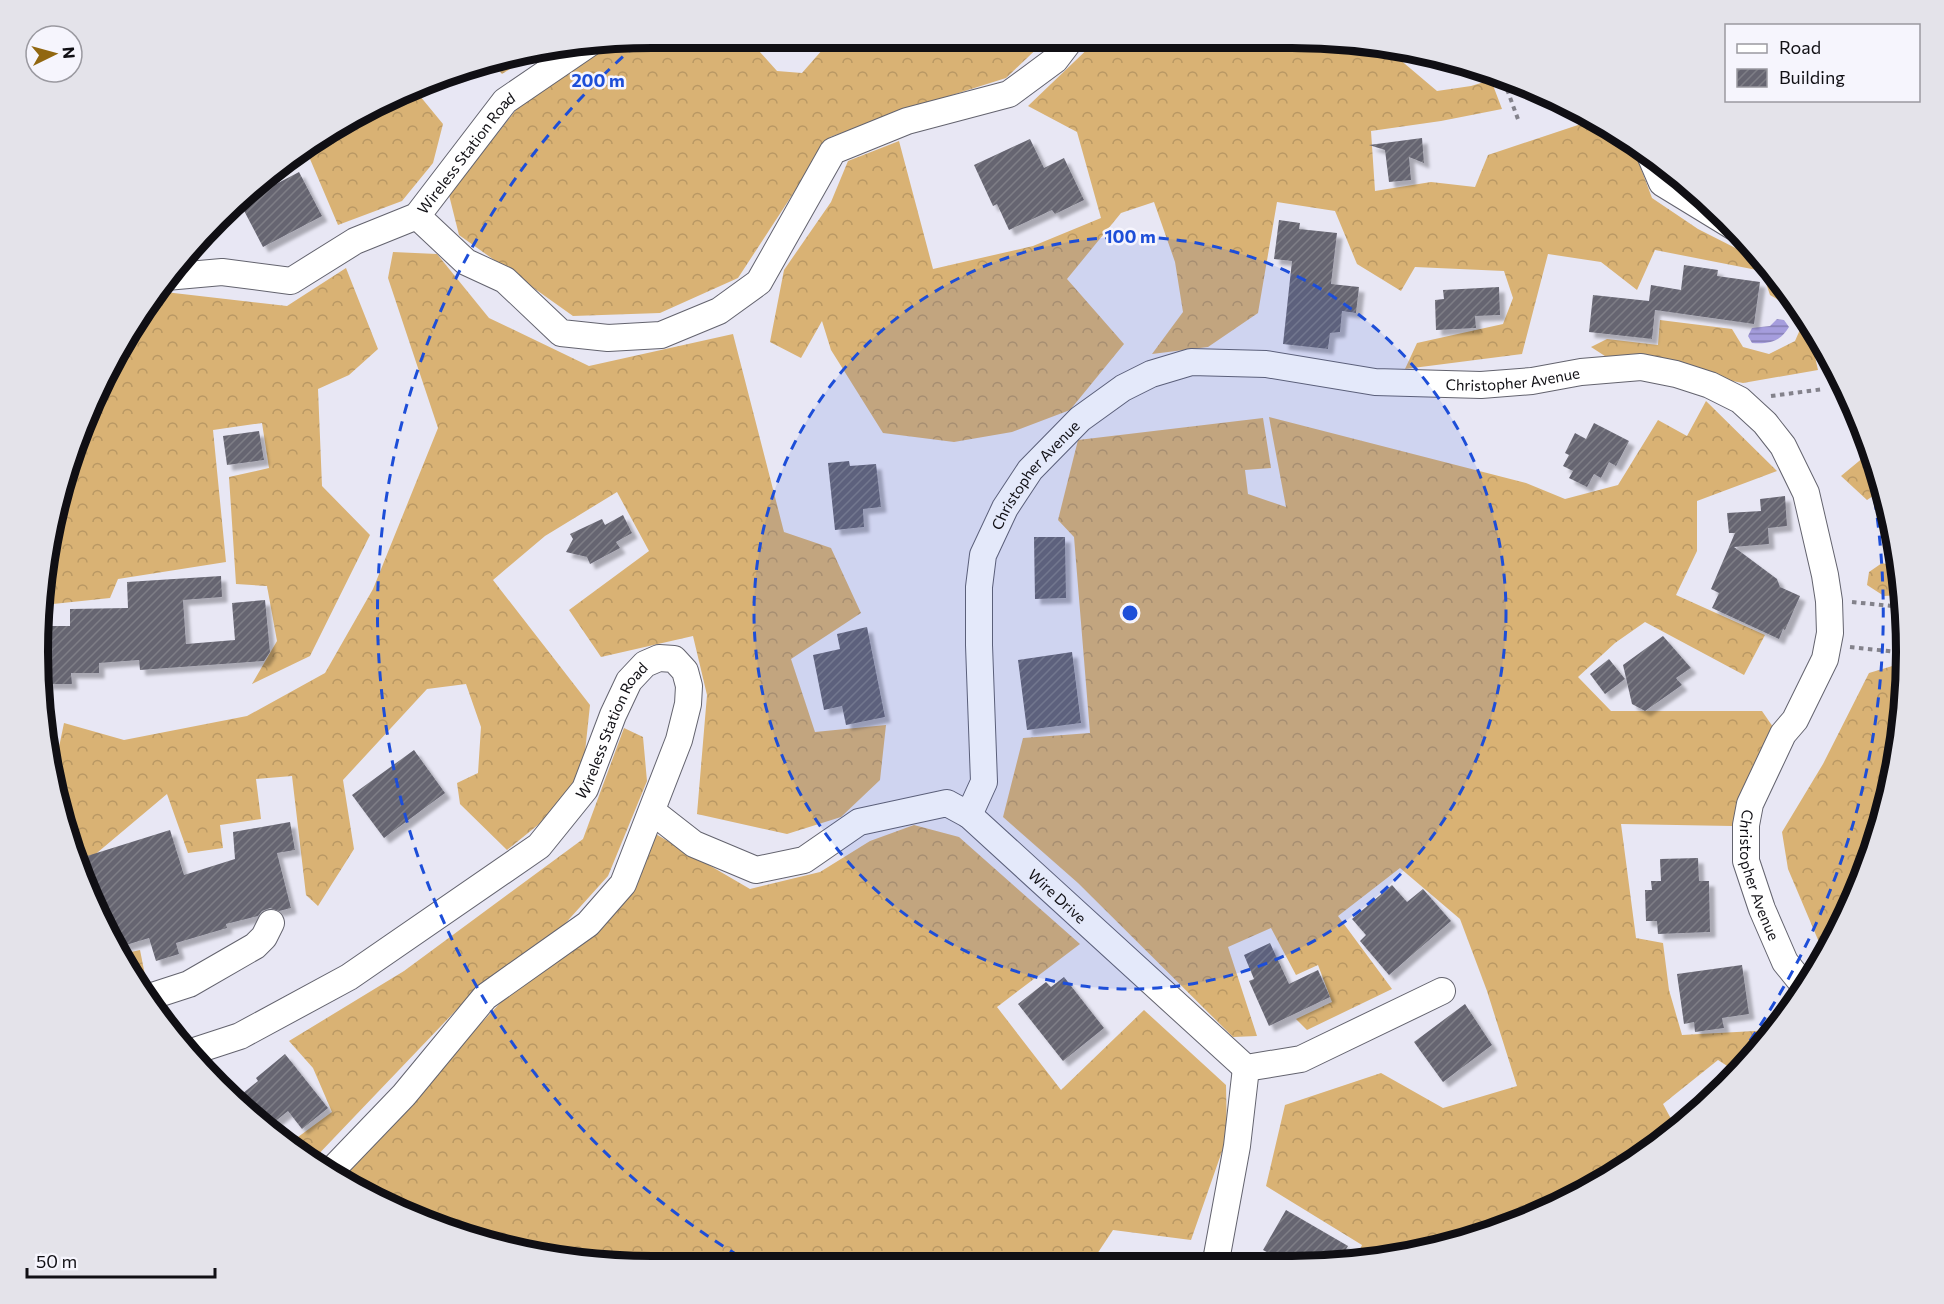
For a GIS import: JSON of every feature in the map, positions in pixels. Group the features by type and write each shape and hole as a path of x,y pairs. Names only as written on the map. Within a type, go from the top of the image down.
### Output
{"street":[{"path":"417,216 466,262 505,280 561,333 608,338 661,335 719,311 759,282 833,151 907,121 1009,94 1055,60 1064,48"},
{"name":"Wireless Station Road","path":"180,276 222,272 291,281 355,241 417,216 505,101 576,53"},
{"path":"1657,171 1662,183 1697,204"},
{"name":"Christopher Avenue","path":"969,815 984,782 978,645 979,587 983,555 1005,507 1030,470 1080,419 1123,388 1151,374 1191,362 1266,364 1375,382 1481,385 1641,367 1676,374 1710,385 1740,400 1765,423 1783,446 1806,493 1826,575 1830,633 1825,659 1795,720 1783,734 1750,804 1746,825 1746,861 1762,909 1785,962 1799,980"},
{"name":"Wireless Station Road","path":"198,1050 240,1036 349,977 539,846 585,789 613,715 629,681 645,664 659,658 674,659 685,671 689,686 688,704 679,740 653,812 623,884 588,924 485,997 404,1095 336,1166"},
{"name":"Wire Drive","path":"653,812 694,844 756,870 804,860 859,822 947,803 969,815 1245,1068"},
{"path":"155,995 189,984 255,945 264,937 272,923"},
{"path":"1217,1256 1237,1146 1245,1068 1301,1059 1442,991"}],"path":[{"path":"1506,88 1519,122"},
{"path":"1740,400 1824,389"},
{"path":"1829,601 1894,606"},
{"path":"1827,645 1896,651"}],"green space":[{"path":"756,48 777,71 802,73 824,48 1038,48 1006,78 830,137 738,278 660,313 573,316 459,235 449,195 519,106 599,50"},
{"path":"1089,48 1332,49 1398,58 1437,91 1488,81 1492,82 1502,109 1371,131 1375,191 1431,182 1475,187 1488,155 1585,124 1636,156 1652,198 1698,229 1745,253 1760,271 1655,250 1637,290 1601,262 1548,254 1522,354 1405,369 1417,343 1503,324 1513,298 1504,271 1415,267 1401,291 1357,264 1335,211 1277,202 1258,313 1208,347 1152,354 1183,312 1175,262 1154,202 1121,213 1067,279 1124,344 1070,410 1012,432 954,442 883,433 831,350 822,321 801,358 770,342 784,270 831,202 848,161 899,141 933,269 1033,246 1101,218 1077,132 1028,106"},
{"path":"518,64 502,74 497,69"},
{"path":"419,95 443,124 433,163 402,201 338,225 308,155 350,129"},
{"path":"393,252 437,254 489,318 589,366 733,334 784,532 831,548 861,613 791,659 815,732 886,725 880,780 841,817 787,834 697,814 707,695 693,636 601,657 569,610 649,551 617,492 545,536 493,580 590,705 585,752 565,803 507,850 460,804 457,783 478,773 481,727 466,684 427,689 343,780 354,849 318,906 306,895 292,776 256,779 261,819 220,825 223,848 188,853 167,794 86,862 69,808 57,755 64,723 124,740 247,716 325,673 373,589 438,428 388,278"},
{"path":"346,268 378,349 349,375 318,389 322,486 370,535 310,656 252,684 277,641 267,586 236,584 229,477 269,468 262,423 213,430 226,562 118,579 110,598 53,604 49,608 60,534 80,458 110,385 129,350 167,292 287,306"},
{"path":"1763,275 1785,304 1770,295"},
{"path":"1660,320 1732,329 1743,347 1769,354 1795,341 1801,327 1813,346 1818,370 1743,383 1608,358 1591,347 1607,339 1658,345"},
{"path":"1706,401 1777,471 1697,501 1697,551 1676,595 1765,635 1744,675 1645,622 1615,643 1578,677 1611,711 1762,711 1773,727 1732,826 1621,824 1636,938 1663,943 1669,990 1682,1035 1762,1031 1730,1068 1718,1060 1663,1104 1672,1121 1628,1154 1594,1175 1559,1194 1486,1224 1410,1244 1359,1252 1362,1245 1266,1186 1285,1105 1381,1073 1443,1108 1517,1086 1487,991 1460,919 1400,868 1338,916 1392,989 1307,1030 1296,1019 1332,1002 1318,965 1296,975 1271,928 1228,947 1257,1036 1233,1037 1078,883 1003,817 1023,738 1090,733 1074,537 1058,520 1078,440 1263,418 1271,468 1245,470 1248,494 1286,507 1269,417 1526,483 1565,499 1618,485 1658,420 1687,436"},
{"path":"1864,457 1875,495 1867,500 1841,476"},
{"path":"1882,563 1890,565 1893,595 1884,596 1867,585 1869,572"},
{"path":"1896,665 1891,731 1884,770 1864,846 1834,919 1820,945 1788,869 1782,832 1823,764 1869,673"},
{"path":"624,728 643,737 647,781 608,876 562,927 462,1004 318,1155 294,1138 332,1112 313,1068 289,1041 404,971 583,839"},
{"path":"914,825 959,837 1080,944 997,1007 1061,1090 1144,1010 1226,1085 1227,1137 1191,1240 1113,1230 1096,1256 612,1255 534,1244 458,1224 385,1194 342,1170 503,1000 594,935 654,833 750,889 820,872 870,841"},
{"path":"140,950 146,982 129,954"}],"shaded area":[{"path":"1777,319 1784,320 1789,327 1782,336 1769,342 1752,343 1748,336 1752,328 1770,326"}],"building":[{"path":"1422,138 1424,163 1409,157 1411,180 1389,182 1385,150 1369,145"},
{"path":"1030,139 1044,168 1064,158 1084,200 1055,214 1052,210 1009,230 997,204 993,206 974,165"},
{"path":"299,172 322,216 263,247 243,208 262,192"},
{"path":"1279,220 1300,223 1299,229 1337,233 1331,284 1359,287 1356,313 1342,311 1340,332 1330,333 1328,349 1283,344 1292,261 1274,259"},
{"path":"1684,265 1718,270 1717,276 1760,282 1754,324 1655,310 1652,339 1589,332 1593,295 1649,301 1651,285 1681,290"},
{"path":"1499,287 1500,315 1475,316 1476,328 1436,330 1435,300 1444,299 1443,290"},
{"path":"1594,423 1629,441 1616,466 1609,462 1601,478 1594,474 1587,487 1569,478 1573,471 1563,466 1569,455 1565,453 1575,433 1586,439"},
{"path":"259,431 264,460 227,465 223,436"},
{"path":"849,461 850,466 876,464 881,507 863,509 864,527 835,530 828,463"},
{"path":"1785,496 1787,526 1768,528 1769,544 1734,547 1777,579 1780,587 1800,596 1779,639 1712,608 1719,593 1711,589 1735,533 1729,533 1727,513 1761,511 1760,499"},
{"path":"623,515 632,533 616,542 620,548 590,564 587,557 566,552 573,539 570,534 602,519 605,525"},
{"path":"1034,537 1065,537 1066,598 1035,599"},
{"path":"221,576 222,597 183,600 186,644 235,640 232,603 265,600 270,652 264,661 140,670 139,660 99,663 99,673 71,673 72,684 49,684 49,626 70,626 70,609 128,608 127,582"},
{"path":"867,627 885,717 846,725 842,706 824,710 813,655 840,649 837,634"},
{"path":"1663,636 1691,668 1676,678 1682,685 1645,711 1632,704 1623,665"},
{"path":"1072,652 1081,723 1027,730 1018,660"},
{"path":"1609,659 1625,679 1605,694 1590,674"},
{"path":"414,750 445,793 384,838 352,795"},
{"path":"290,822 295,850 277,853 291,908 279,911 270,908 262,911 258,916 226,924 227,928 176,943 179,954 156,961 149,938 124,945 99,895 87,856 170,830 184,875 235,859 233,832"},
{"path":"1698,858 1699,881 1709,881 1710,932 1658,934 1657,921 1646,921 1645,890 1652,890 1651,881 1661,881 1660,859"},
{"path":"1392,885 1407,902 1423,889 1451,921 1389,975 1360,941 1366,935 1352,919"},
{"path":"1270,943 1289,984 1318,970 1330,997 1269,1026 1249,981 1254,979 1244,955"},
{"path":"1742,965 1749,1014 1722,1018 1724,1028 1695,1032 1694,1022 1684,1024 1677,974"},
{"path":"1064,977 1104,1028 1063,1061 1018,1004 1046,982 1051,987"},
{"path":"1465,1004 1492,1045 1443,1082 1414,1042"},
{"path":"285,1054 328,1108 302,1129 288,1111 274,1122 242,1094 258,1081 256,1078"},
{"path":"1286,1210 1348,1246 1343,1254 1332,1255 1274,1256 1263,1250"}]}
